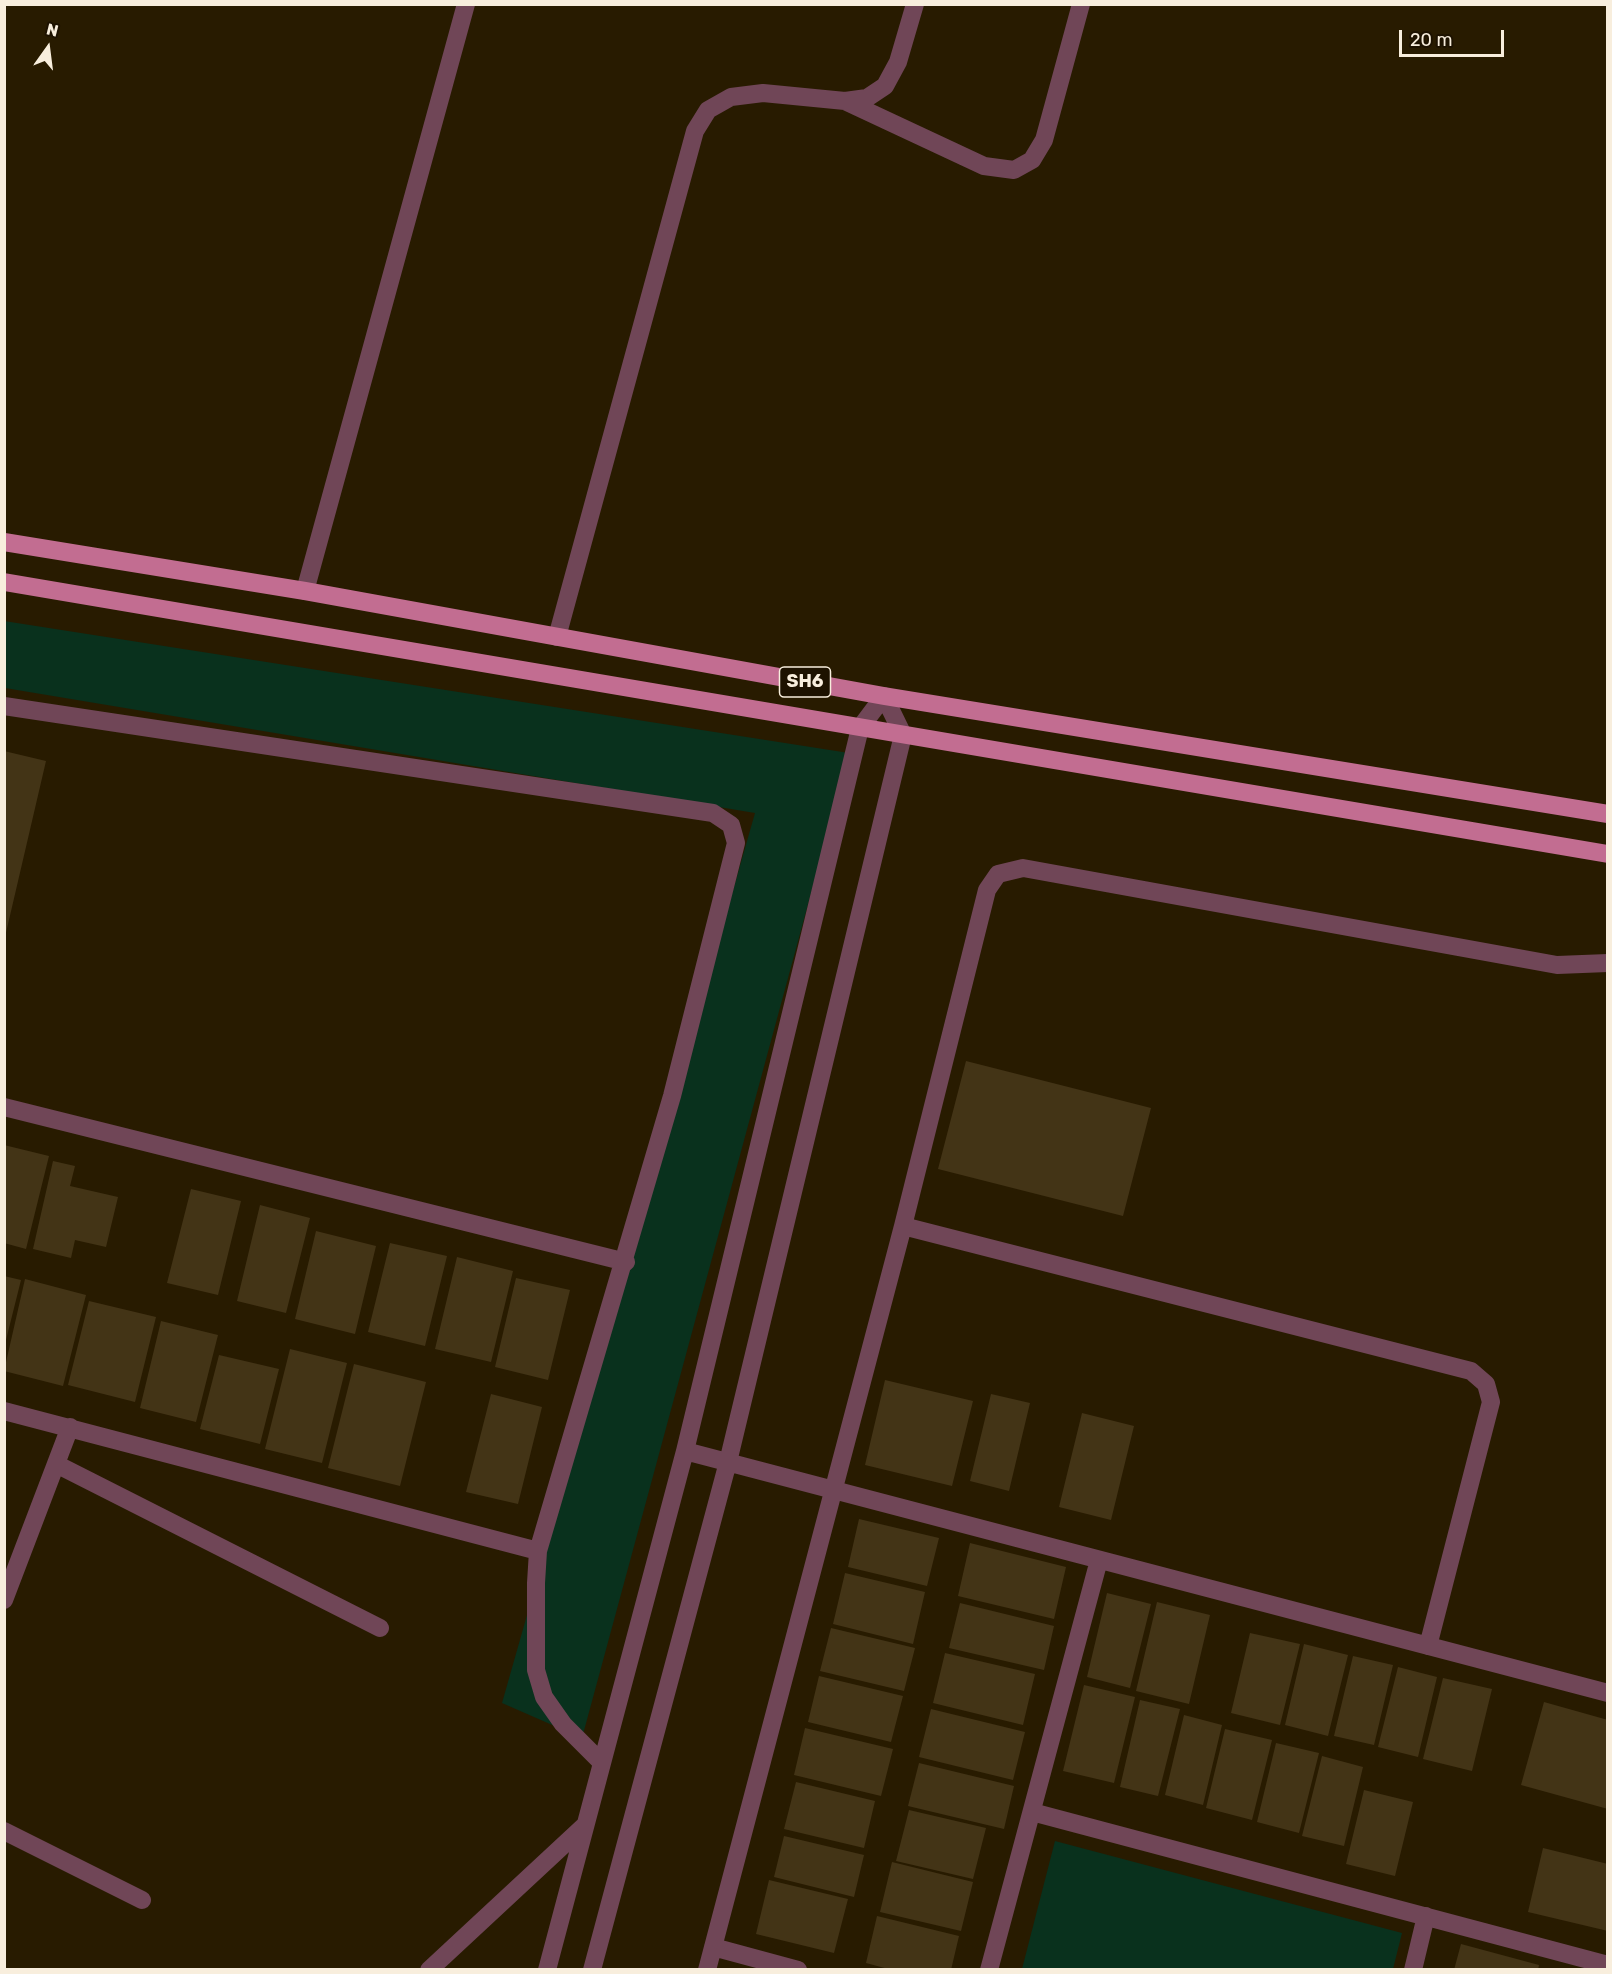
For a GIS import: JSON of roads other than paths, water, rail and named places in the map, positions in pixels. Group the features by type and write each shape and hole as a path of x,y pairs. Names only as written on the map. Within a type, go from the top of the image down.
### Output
{"main road":[{"name":"SH6","path":"4,542 305,591 884,696 1608,814"},
{"name":"SH6","path":"4,582 1608,854"}],"street":[{"path":"305,591 466,4"},
{"path":"557,637 695,131 708,110 732,97 763,93 845,101 867,98 885,86 898,62 915,4"},
{"path":"845,101 984,166 1014,170 1032,160 1044,140 1081,4"},
{"path":"547,1970 685,1450 860,728 884,696 903,735 728,1462 592,1970"},
{"path":"4,706 713,813 731,825 736,843 672,1096 626,1262 538,1551 536,1670 544,1697 563,1724 601,1762"},
{"path":"707,1970 903,1226 987,890 999,874 1023,868 1557,964 1608,963"},
{"path":"4,1107 626,1262"},
{"path":"903,1226 1471,1371 1486,1384 1491,1402 1428,1646"},
{"path":"4,1410 538,1551"},
{"path":"4,1600 70,1427"},
{"path":"685,1450 1608,1693"},
{"path":"56,1464 380,1628"},
{"path":"989,1970 1099,1560"},
{"path":"1032,1812 1608,1965"},
{"path":"429,1970 584,1826"},
{"path":"4,1831 142,1900"},
{"path":"1413,1970 1426,1916"},
{"path":"713,1947 798,1970"}]}
